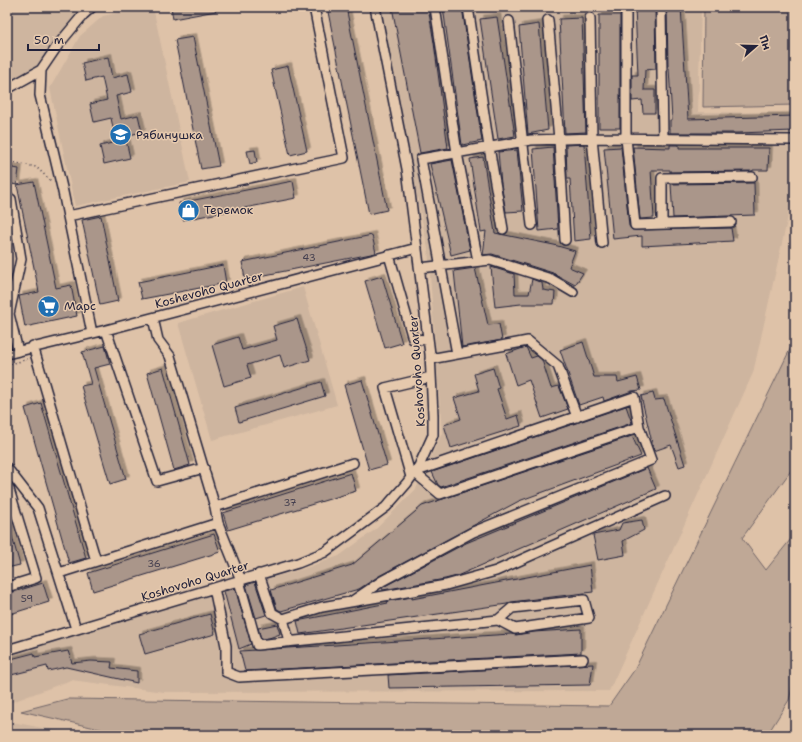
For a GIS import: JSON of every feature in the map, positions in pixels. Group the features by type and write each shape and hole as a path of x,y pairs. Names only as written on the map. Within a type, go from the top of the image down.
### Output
{"street":[{"path":"7,89 41,70 58,44 83,15 92,7"},
{"path":"68,216 344,158 314,7"},
{"name":"Koshovoho Quarter","path":"7,650 298,563 325,552 386,507 419,466 433,435 430,358 407,169 375,7"},
{"path":"435,7 457,153 478,261"},
{"path":"468,7 489,148 503,229"},
{"path":"661,8 663,139"},
{"path":"626,11 626,138 636,225 731,222"},
{"path":"590,18 592,138 602,243"},
{"path":"548,20 559,139 565,240"},
{"path":"509,21 532,225"},
{"path":"41,70 40,94 63,192 92,333"},
{"path":"458,354 421,159 522,142 559,139 626,138 793,140"},
{"path":"662,224 662,178 752,177"},
{"path":"7,198 11,199 21,259 8,314 18,351"},
{"name":"Koshevoho Quarter","path":"7,354 33,346 153,318 417,248"},
{"path":"389,255 413,339 428,340"},
{"path":"420,268 490,260 551,279 573,292"},
{"path":"153,318 158,340 170,356 204,468 218,523 240,580 258,645 498,620 515,629 589,618 584,600 512,608 498,620"},
{"path":"106,330 157,481 204,468"},
{"path":"430,358 528,341 558,366 576,417"},
{"path":"33,346 96,561"},
{"path":"431,377 385,388 412,475 440,494 639,427"},
{"path":"351,602 382,580 473,532 651,460 639,427 634,397 412,475"},
{"path":"215,507 353,463"},
{"path":"7,468 38,508 76,629"},
{"path":"7,483 36,578 7,587"},
{"path":"283,619 322,607 446,585 496,572 665,496"},
{"path":"59,573 218,523"},
{"path":"260,574 272,613 283,619 290,641"},
{"path":"214,588 226,646 226,672 239,677 583,659"}],"path":[{"path":"7,161 36,167 63,192"}],"shaded area":[{"path":"7,7 83,7 38,66 7,87"},
{"name":"Рябинушка","path":"145,7 153,7 190,182 75,206 50,88 80,36 103,16"},
{"path":"378,7 701,7 698,112 795,113 795,185 753,373 609,691 164,692 71,680 7,704 7,656 209,595 303,569 339,556 376,529 416,489 442,433 428,249"},
{"path":"704,7 795,7 795,105 703,107"},
{"path":"303,287 337,405 212,440 178,323"},
{"path":"795,339 795,465 742,538 766,570 795,534 795,608 793,611 795,615 795,676 789,700 767,735 126,735 21,711 67,699 609,706 635,669"},
{"path":"7,721 79,735 7,735"}],"building":[{"path":"171,7 215,7 216,11 173,19"},
{"path":"327,7 346,7 387,210 369,214"},
{"path":"392,7 428,7 448,148 420,153"},
{"path":"443,7 462,7 482,141 462,145"},
{"path":"635,7 655,7 656,69 645,70 644,90 655,90 655,113 643,113 642,100 632,101 632,75 638,75"},
{"path":"667,7 681,7 688,119 795,116 795,131 670,133 670,120 672,120 668,68"},
{"path":"599,15 620,15 620,128 599,128"},
{"path":"497,17 515,136 498,139 480,19"},
{"path":"582,18 586,132 565,133 559,19"},
{"path":"539,24 548,130 528,134 519,27"},
{"path":"193,37 219,166 201,169 175,40"},
{"path":"108,57 112,78 128,74 132,92 116,96 121,119 138,115 142,132 125,136 130,158 104,164 100,146 116,142 111,118 94,122 90,104 107,100 102,77 86,81 82,63"},
{"path":"288,66 307,151 290,155 271,70"},
{"path":"584,144 591,239 574,241 570,179 567,179 566,145"},
{"path":"670,145 679,145 679,148 769,148 768,170 670,172 670,170 651,170 654,218 640,219 633,147 670,148"},
{"path":"553,147 558,229 539,231 533,149"},
{"path":"621,147 629,226 632,230 731,228 733,241 642,246 642,236 613,239 604,148"},
{"path":"255,150 257,162 250,164 247,151"},
{"path":"517,150 523,211 506,212 501,184 498,152"},
{"path":"483,157 495,233 554,245 575,251 569,267 583,273 575,285 553,273 492,254 483,255 486,231 481,232 470,159"},
{"path":"452,160 470,250 451,255 430,164"},
{"path":"7,167 19,169 17,185 7,183"},
{"path":"293,181 296,198 183,220 179,203"},
{"path":"34,182 56,288 71,285 77,316 25,327 19,296 39,292 17,185"},
{"path":"754,183 755,215 673,218 671,184"},
{"path":"101,216 118,301 100,305 82,220"},
{"path":"372,235 376,253 245,279 242,262"},
{"path":"223,265 226,283 142,299 138,282"},
{"path":"491,267 514,274 515,294 529,294 532,279 542,283 543,290 555,292 554,304 521,304 495,307"},
{"path":"475,268 488,325 499,324 502,340 462,347 454,271"},
{"path":"382,276 402,343 385,348 365,281"},
{"path":"297,319 310,360 284,368 280,355 247,365 251,378 224,386 212,345 238,337 242,350 277,340 273,326"},
{"path":"583,342 594,377 617,377 618,382 637,377 641,390 632,391 604,401 603,397 579,405 560,350"},
{"path":"105,346 110,364 94,368 126,479 110,484 81,386 91,384 82,352"},
{"path":"526,347 531,358 537,356 542,360 551,388 559,386 568,409 542,418 529,380 516,385 506,354"},
{"path":"163,368 190,465 174,470 147,373"},
{"path":"493,368 499,388 497,389 507,419 518,415 521,426 451,448 444,425 461,419 454,398 479,391 474,374"},
{"path":"362,380 387,465 369,470 344,385"},
{"path":"321,382 325,396 239,422 235,408"},
{"path":"653,393 655,400 664,399 685,465 679,467 671,445 654,451 641,396"},
{"path":"41,403 86,558 69,563 25,408"},
{"path":"626,406 632,423 441,487 438,485 432,472"},
{"path":"632,436 641,456 519,501 379,576 359,589 281,611 277,609 271,590 352,565 422,506"},
{"path":"647,468 656,489 457,576 383,590 382,588 466,543"},
{"path":"351,473 356,491 228,530 223,513"},
{"path":"642,520 644,530 623,541 625,555 598,560 593,535 619,530 622,523"},
{"path":"9,526 20,565 7,568 7,527"},
{"path":"214,534 220,552 93,591 88,573"},
{"path":"590,565 593,592 511,602 507,604 300,634 297,621 388,603 387,601 412,597 412,599"},
{"path":"255,582 266,615 256,618 246,585"},
{"path":"43,583 49,602 7,615 7,594"},
{"path":"235,588 251,644 239,649 224,591"},
{"path":"210,614 215,634 145,654 139,634"},
{"path":"277,624 280,634 261,639 258,628"},
{"path":"581,629 581,653 245,671 240,651 511,634 516,635 534,632"},
{"path":"68,651 72,663 91,661 112,662 111,668 137,671 137,683 66,667 48,671 47,666 7,676 7,660 34,653 35,657"},
{"path":"593,664 590,685 389,688 388,675"}],"place":[{"name":"Рябинушка","path":"120,135"},
{"name":"Теремок","path":"189,210"},
{"name":"Марс","path":"48,306"}]}
